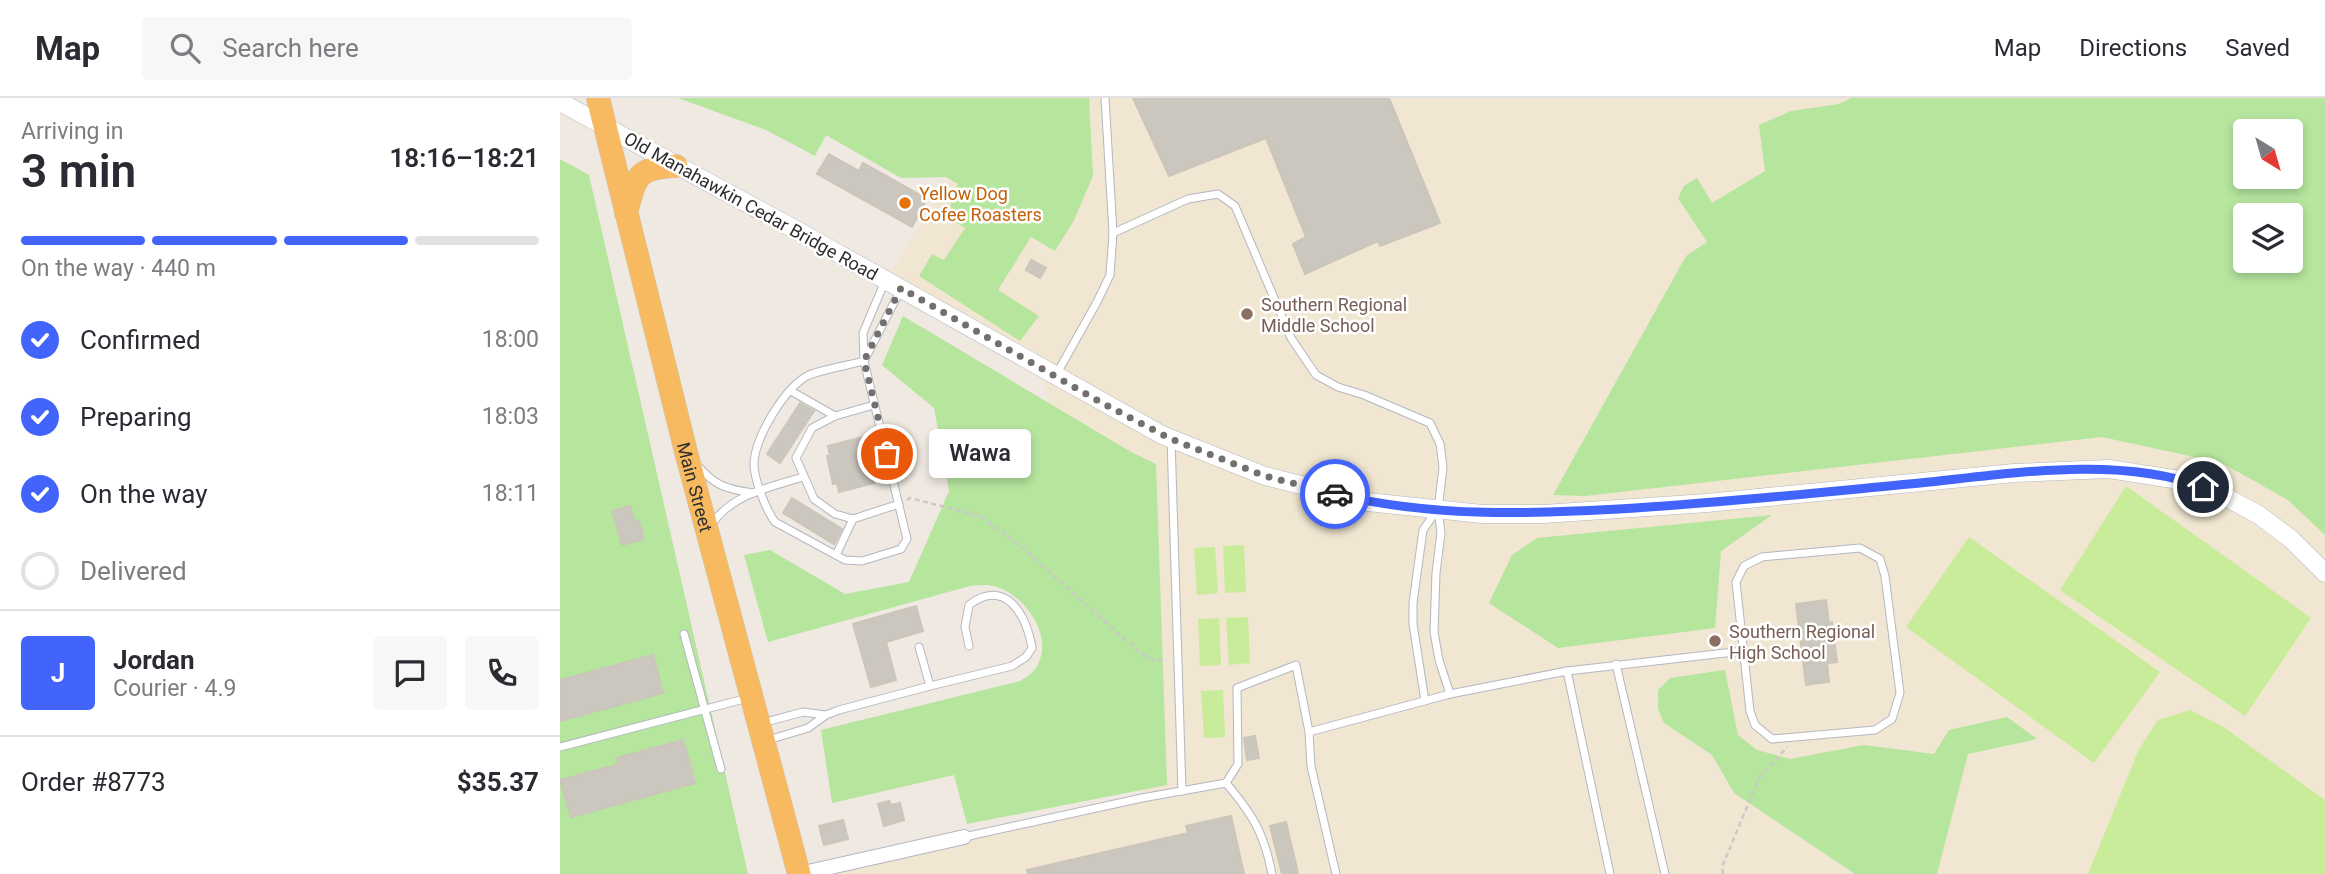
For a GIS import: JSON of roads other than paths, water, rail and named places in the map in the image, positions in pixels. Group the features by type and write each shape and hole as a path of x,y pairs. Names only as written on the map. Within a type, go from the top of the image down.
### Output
{"highway":[{"name":"Main Street","path":"598,98 686,452 799,874"},
{"path":"626,213 633,187 644,172 652,167 676,166"}],"street":[{"name":"Old Manahawkin Cedar Bridge Road","path":"560,102 1171,439 1265,476 1368,502 1482,514 1544,514 1719,502 2014,473 2109,469 2186,481 2220,494 2259,515 2291,539 2325,573"},
{"path":"799,874 964,837"}],"lane":[{"path":"1056,376 1110,275 1113,233 1105,98"},
{"path":"1113,233 1188,199 1218,194 1235,206 1290,338 1316,375 1338,387 1364,395 1430,424 1440,444 1443,467 1438,510 1441,533 1436,573 1434,632 1439,660 1450,694"},
{"path":"864,361 807,376 778,403 756,447 754,465 757,491 775,522 845,560 862,561 901,549 907,539 864,361 863,332 893,284"},
{"path":"864,361 893,284"},
{"path":"791,391 835,416"},
{"path":"874,405 835,416 812,428 796,458 814,499 835,514 853,519 899,504"},
{"path":"1171,439 1182,791"},
{"path":"686,452 715,483 727,489 757,491"},
{"path":"708,530 719,513 730,503 757,491 803,477"},
{"path":"1425,701 1413,624 1413,603 1423,530 1438,510"},
{"path":"835,555 853,519"},
{"path":"1860,548 1880,559 1885,576 1900,693 1892,719 1875,730 1772,739 1755,725 1750,711 1743,651 1736,582 1744,566 1762,556 1860,548"},
{"path":"762,732 808,728 826,715 1012,666 1026,657 1032,648 1023,618 1016,607 1008,599 987,595 980,596 969,605 965,627 969,646"},
{"path":"684,634 721,769"},
{"path":"919,647 930,686"},
{"path":"1309,732 1450,694 1567,671 1743,651"},
{"path":"1616,664 1665,874"},
{"path":"964,837 1226,783 1238,764 1237,688 1296,665 1309,732 1311,766 1336,874"},
{"path":"1567,671 1609,874"},
{"path":"560,747 752,697"},
{"path":"762,732 803,712 826,715"},
{"path":"1226,783 1257,823 1272,874"}],"place":[{"name":"Yellow Dog Cofee Roasters","path":"905,203"},
{"name":"Southern Regional Middle School","path":"1247,314"},
{"name":"Wawa","path":"887,454"},
{"name":"Southern Regional High School","path":"1715,641"}]}
